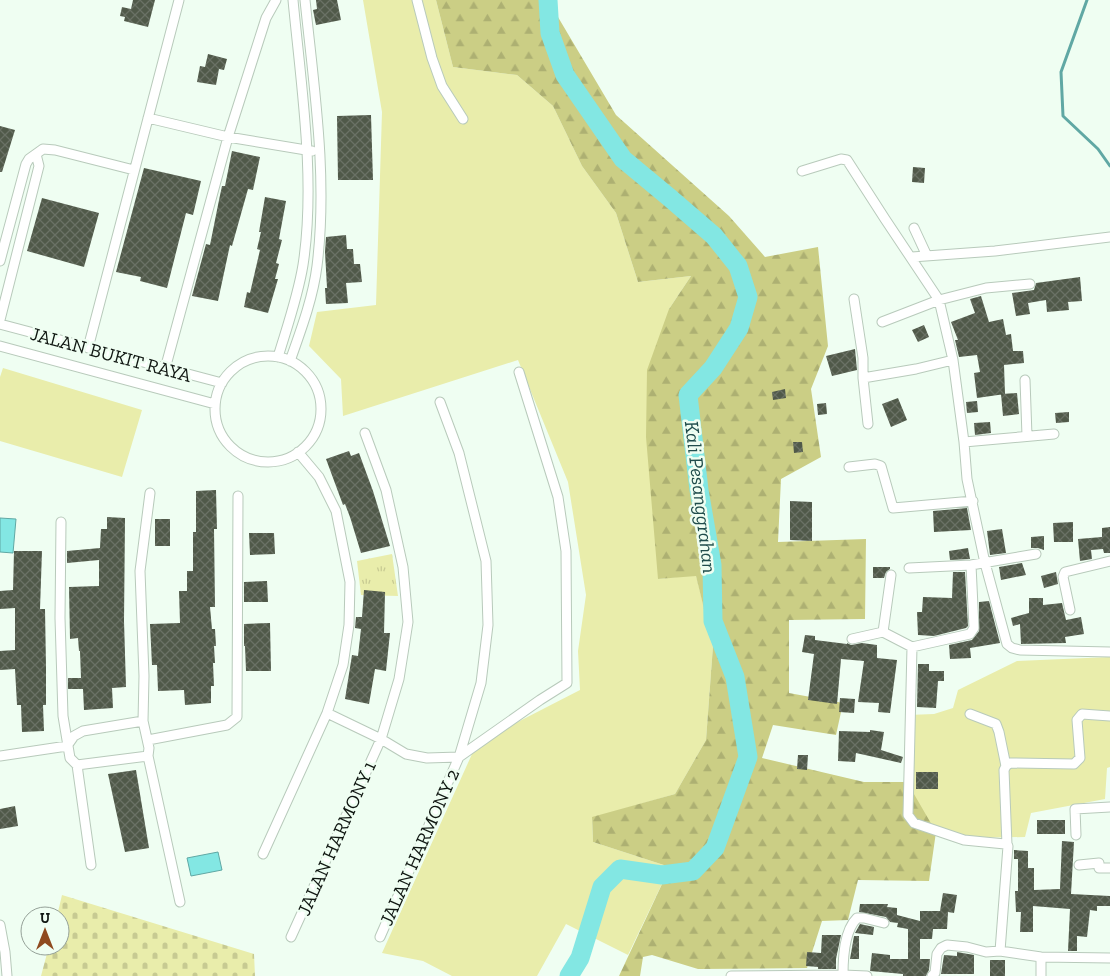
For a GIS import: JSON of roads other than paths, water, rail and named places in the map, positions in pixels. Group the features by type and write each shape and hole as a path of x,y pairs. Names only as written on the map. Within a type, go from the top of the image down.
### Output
{"street":[{"path":"88,348 179,0"},
{"path":"165,369 228,137 266,18 276,0"},
{"path":"278,357 297,294 303,265 307,228 307,150 293,0"},
{"path":"290,361 311,297 317,266 320,229 320,151 305,0"},
{"path":"417,0 438,77 463,120"},
{"path":"148,118 228,137 320,151"},
{"path":"0,261 24,170 29,159 43,149 55,150 134,170"},
{"path":"0,320 39,166 36,154"},
{"path":"802,171 841,159 847,160 940,300 953,360 967,479 985,562 1009,646 1020,650 1110,652"},
{"path":"914,228 927,256"},
{"path":"912,257 995,251 1110,237"},
{"path":"882,322 940,300 986,288 1030,284"},
{"path":"854,299 863,358 868,424"},
{"name":"JALAN BUKIT RAYA","path":"0,324 222,383"},
{"name":"JALAN BUKIT RAYA","path":"0,346 215,404"},
{"path":"261,356 278,357 290,361 305,370 315,384 321,401 321,418 316,432 309,443 284,460 268,462 252,459 238,452 224,439 217,423 215,404 222,383 232,370 245,361 261,356"},
{"path":"864,378 953,360"},
{"path":"327,713 381,738 406,754 428,758 459,756 568,683 565,542 558,497 519,372"},
{"path":"1025,380 1027,436"},
{"name":"JALAN HARMONY 2","path":"380,937 459,756 481,682 488,625 486,561 459,453 440,402"},
{"name":"JALAN HARMONY 1","path":"291,937 381,738 399,679 408,622 402,567 386,490 365,433"},
{"path":"964,442 1054,434"},
{"path":"263,854 327,713 343,665 349,626 350,582 336,511 319,476 298,452"},
{"path":"849,467 875,464 881,466 893,508 972,501"},
{"path":"150,494 140,571 144,676 143,721 150,748 148,756 180,902"},
{"path":"148,740 227,725 237,717 238,496"},
{"path":"60,522 63,716 70,758 77,765 91,865"},
{"path":"909,568 971,565 1036,554"},
{"path":"1070,610 1063,577 1065,572 1110,561"},
{"path":"852,639 883,632 912,647 951,639 973,632 971,565"},
{"path":"883,632 890,576"},
{"path":"912,647 908,815 914,823 964,840 1007,845"},
{"path":"970,714 996,724 1006,766 1004,770 1007,845 1009,848 1000,951"},
{"path":"1006,766 1010,763 1074,764 1080,758 1077,720 1079,716 1082,714 1110,716"},
{"path":"68,746 74,736 83,730 143,721"},
{"path":"0,756 68,746"},
{"path":"77,765 148,756"},
{"path":"1076,835 1075,809 1110,807"},
{"path":"1079,865 1099,863 1099,868 1110,868"},
{"path":"843,975 843,960 850,925 857,918 884,923"},
{"path":"0,925 8,976"},
{"path":"932,976 935,973 937,954 941,948 948,945 986,952 1000,951 1041,957 1110,958"},
{"path":"1041,957 1041,976"},
{"path":"731,976 867,976"}],"water":[{"path":"0,518 16,519 13,553 0,552"},
{"path":"218,852 222,870 191,876 187,858"}],"waterway":[{"name":"Kali Pesanggrahan","path":"548,0 550,33 565,75 623,159 714,236 738,266 748,297 739,328 713,368 688,395 699,490 712,565 713,621 735,677 748,757 715,848 693,871 662,875 620,869 602,887 580,958 569,976"},
{"path":"1087,0 1061,72 1063,116 1098,149 1110,166"}]}
